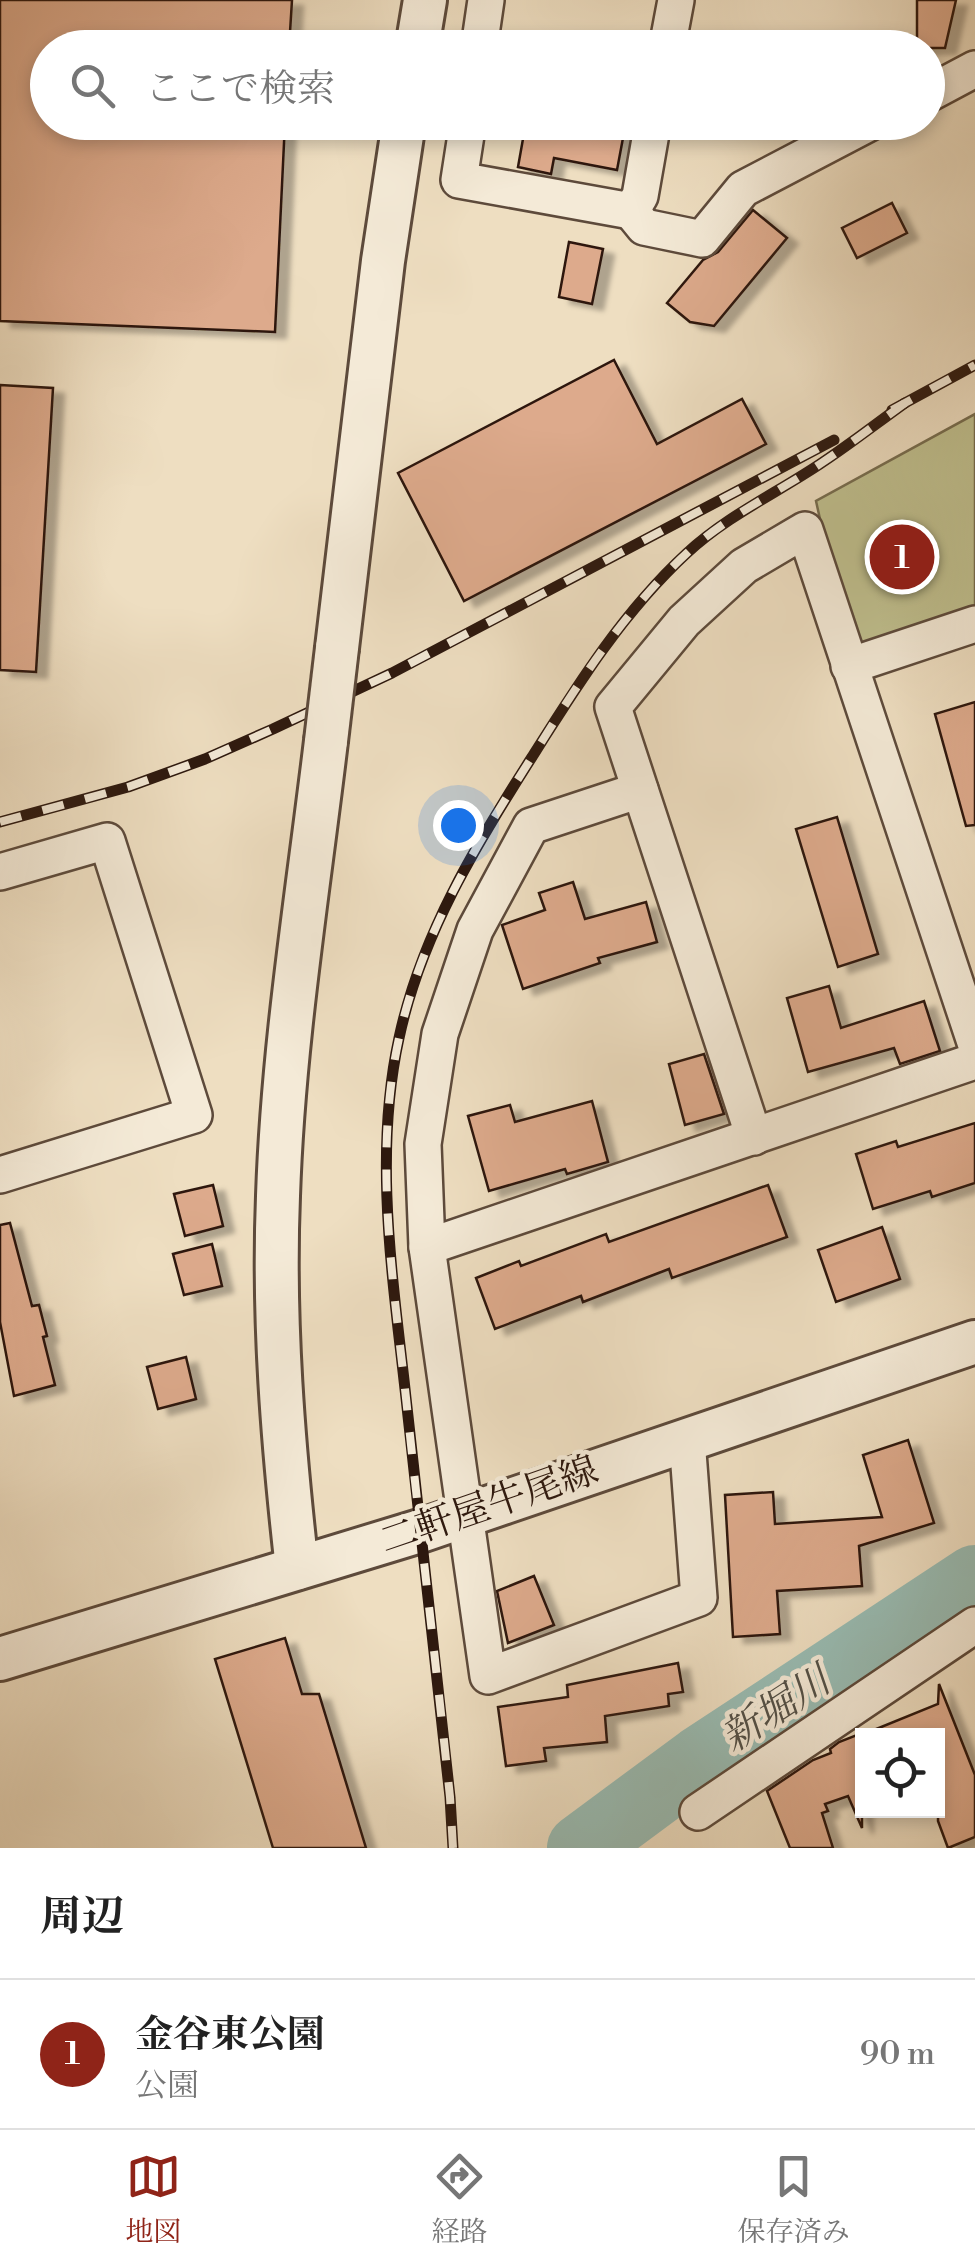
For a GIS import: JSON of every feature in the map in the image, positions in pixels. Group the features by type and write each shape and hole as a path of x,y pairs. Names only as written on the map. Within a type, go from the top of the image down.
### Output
{"street":[{"path":"420,30 426,0"},
{"path":"482,30 486,0"},
{"path":"671,30 676,0"},
{"path":"945,85 975,69"},
{"path":"296,1568 279,1374 278,1193 285,1092 383,261 401,140"},
{"path":"465,140 459,180 630,211 644,227 702,239 743,188 836,140"},
{"path":"630,211 640,196 651,140"},
{"path":"754,1137 613,707 684,621 732,576 805,530 975,1042"},
{"path":"849,666 975,624"},
{"path":"640,790 530,826 475,930 440,1034 423,1144 427,1247 488,1676 699,1598 687,1439"},
{"path":"0,872 107,841 194,1115 0,1175"},
{"path":"427,1247 975,1061"},
{"name":"二軒屋牛尾線","path":"0,1660 463,1515 975,1342"},
{"path":"698,1812 975,1625"}],"green space":[{"path":"975,414 975,613 861,651 847,641 816,501"}],"building":[{"path":"0,0 292,0 290,30 30,30 30,140 284,140 275,332 0,321"},
{"path":"917,0 956,0 945,48 945,30 917,30"},
{"path":"523,140 623,140 617,170 554,158 551,174 518,167"},
{"path":"892,203 907,233 857,258 842,228"},
{"path":"753,210 787,238 714,326 690,322 667,303"},
{"path":"569,242 603,249 592,304 559,297"},
{"path":"614,360 657,444 742,399 766,444 464,601 398,473"},
{"path":"0,385 53,388 36,672 0,670"},
{"path":"975,702 975,825 966,826 935,714"},
{"path":"837,817 878,954 838,967 796,829"},
{"path":"573,882 585,919 646,902 657,942 598,958 600,963 523,989 502,925 545,910 539,893"},
{"path":"829,986 841,1028 924,1001 940,1051 900,1064 894,1048 808,1072 787,998"},
{"path":"704,1054 724,1114 685,1125 669,1064"},
{"path":"592,1101 608,1162 567,1174 565,1169 489,1191 468,1116 510,1105 515,1122"},
{"path":"975,1123 975,1183 932,1197 930,1191 873,1209 856,1154 896,1141 898,1147"},
{"path":"213,1185 223,1226 185,1236 174,1194"},
{"path":"768,1185 787,1237 672,1278 669,1269 583,1302 581,1296 495,1329 476,1278 519,1261 521,1266 606,1234 609,1242"},
{"path":"10,1223 32,1306 39,1305 55,1385 14,1396 0,1322 0,1225"},
{"path":"882,1227 900,1279 836,1302 818,1250"},
{"path":"212,1244 222,1286 184,1295 173,1254"},
{"path":"186,1357 196,1399 158,1409 147,1367"},
{"path":"908,1440 934,1523 859,1546 862,1586 777,1591 780,1634 733,1637 725,1495 773,1492 775,1524 882,1517 863,1455"},
{"path":"534,1576 554,1625 508,1643 497,1591"},
{"path":"285,1638 302,1694 319,1694 366,1848 273,1848 215,1659"},
{"path":"678,1663 683,1692 668,1694 669,1706 605,1716 607,1742 544,1748 546,1761 506,1766 498,1707 568,1697 567,1685"},
{"path":"939,1684 975,1775 975,1837 948,1848 938,1821 945,1818 945,1728 879,1728 938,1704"},
{"path":"855,1736 855,1812 848,1796 825,1804 828,1811 822,1813 833,1848 790,1848 767,1791 813,1760 831,1753 830,1749"}],"waterway":[{"name":"新堀川","path":"581,1848 700,1760 975,1579"}],"railway":[{"path":"892,410 975,365"},
{"path":"453,1848 388,1218 391,1083 409,1000 436,927 491,824 584,676 622,624 664,576 718,528 820,464 905,403"},
{"path":"0,822 128,787 273,729 392,673 834,440"}],"place":[{"name":"金谷東公園","path":"902,557"}]}
